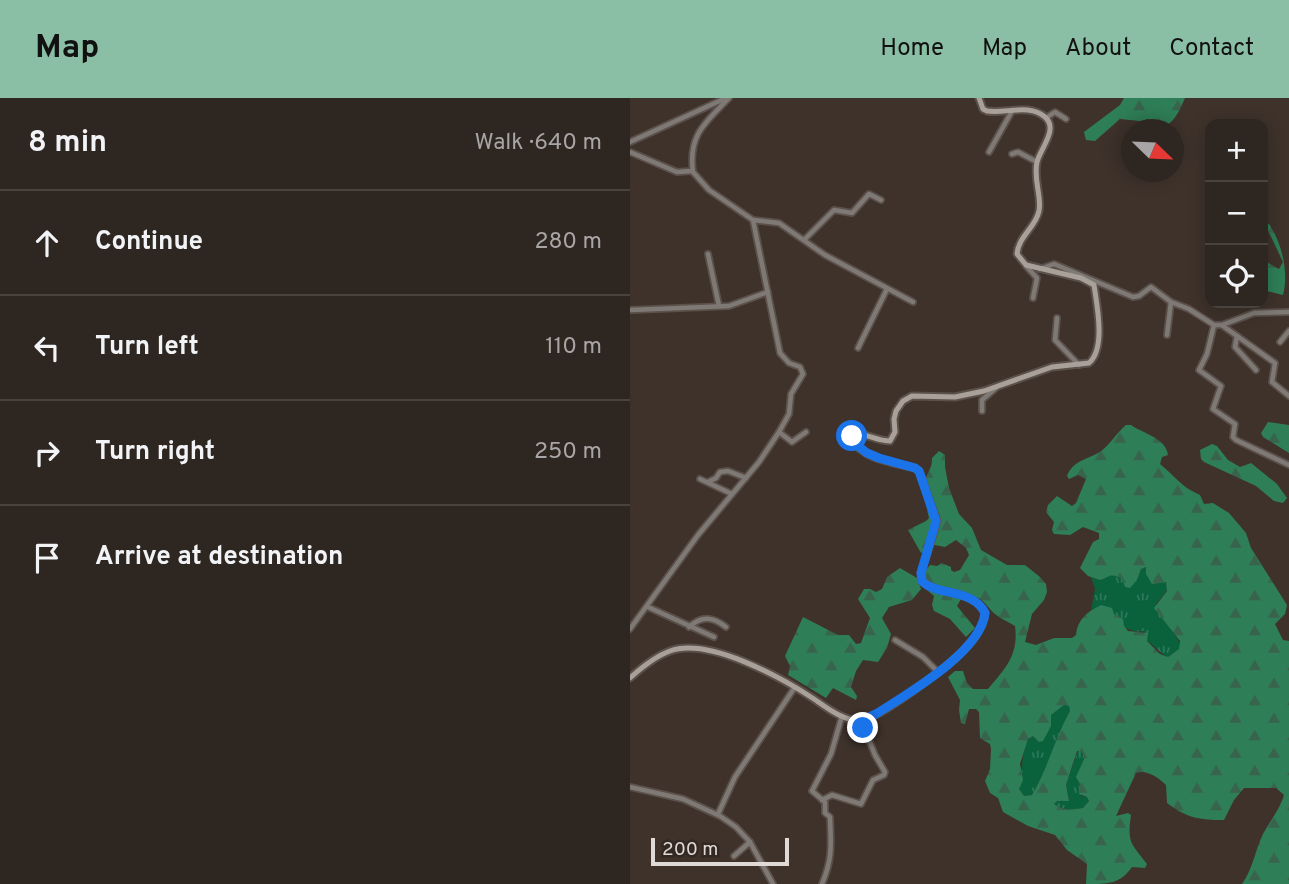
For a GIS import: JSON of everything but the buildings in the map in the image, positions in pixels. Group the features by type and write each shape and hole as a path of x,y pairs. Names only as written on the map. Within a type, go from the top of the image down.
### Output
{"street":[{"path":"630,142 728,98"},
{"path":"728,98 697,134 692,145 692,171 695,176 709,190 753,220 779,223 913,302"},
{"path":"979,98 983,109 987,111 1028,110 1046,118 1051,125 1035,175 1039,211 1017,248 1019,259 1037,278 1033,298"},
{"path":"989,152 1012,111"},
{"path":"1046,118 1055,112 1066,119"},
{"path":"630,152 677,172 692,171"},
{"path":"1012,154 1018,152 1037,162"},
{"path":"804,240 834,210 852,213 869,194 881,200"},
{"path":"630,629 698,535 746,478 779,432 789,414 791,394 803,374 800,367 789,363 780,354 753,220"},
{"path":"708,254 719,306"},
{"path":"1040,269 1052,263 1133,297 1142,295 1150,287 1171,302 1189,309 1214,325 1222,325 1254,313 1289,312"},
{"path":"630,678 669,651 691,648 765,670 842,716 862,720 876,714 955,659 977,633 984,619 983,609 960,594 929,586 922,581 921,573 936,521 919,471 867,453 853,442 852,436 861,434 890,441 895,432 896,411 903,401 912,396 955,397 997,387 1052,367 1080,366 1093,360 1097,351 1099,326 1094,285 1081,278 1026,265"},
{"path":"858,348 887,289"},
{"path":"631,310 729,306 768,292"},
{"path":"1167,335 1171,302"},
{"path":"1057,317 1055,340 1080,366"},
{"path":"1214,325 1207,354 1199,370 1221,386 1213,409 1235,424 1233,437 1236,440 1289,465"},
{"path":"1222,325 1275,363 1272,382 1289,396"},
{"path":"1280,342 1289,331"},
{"path":"1237,336 1235,346 1256,370"},
{"path":"982,411 982,400 997,387"},
{"path":"779,432 792,442 806,432"},
{"path":"708,482 720,472 728,471 746,478"},
{"path":"699,479 732,494"},
{"path":"648,607 714,637"},
{"path":"689,627 701,618 713,619 726,627"},
{"path":"895,640 923,657 939,672"},
{"path":"718,814 735,778 795,687"},
{"path":"822,884 829,868 832,849 830,817 825,813 826,803 812,791 831,754 842,716"},
{"path":"822,800 832,795 861,804 873,780 884,775 862,720"},
{"path":"630,787 683,799 718,814 750,842 773,884"},
{"path":"734,856 750,842"}],"green space":[{"path":"1124,98 1185,98 1174,119 1120,119 1095,141 1086,140 1084,132 1120,105"},
{"path":"1268,224 1274,232 1283,258 1285,286 1283,295 1268,291 1268,263 1279,269 1283,262 1268,230"},
{"path":"1268,422 1289,425 1289,453 1263,437 1261,433"},
{"path":"1126,425 1159,440 1168,455 1162,457 1160,464 1183,485 1200,495 1204,504 1213,503 1229,513 1246,533 1251,548 1287,605 1285,614 1275,624 1283,640 1289,641 1289,884 1242,884 1263,834 1284,795 1276,788 1244,788 1234,800 1224,820 1207,819 1187,815 1174,808 1167,803 1166,785 1152,775 1140,772 1136,773 1116,816 1128,813 1131,815 1132,842 1147,864 1145,868 1132,867 1123,877 1113,882 1086,884 1087,864 1067,850 1055,835 1028,826 1003,812 998,798 990,793 985,781 990,769 991,749 990,744 980,738 979,712 969,709 965,724 961,723 960,700 948,677 955,671 963,671 967,683 973,689 988,689 1009,661 1016,636 1015,626 995,614 981,599 973,596 961,599 957,606 975,628 966,637 950,619 934,611 934,596 921,585 930,565 937,566 942,563 951,567 954,572 960,570 969,555 966,548 956,540 945,547 929,544 921,553 908,530 929,518 924,485 932,458 939,451 945,455 949,488 959,514 972,528 981,550 1007,565 1025,565 1046,584 1047,592 1032,614 1025,642 1036,645 1054,638 1072,638 1084,617 1101,605 1112,608 1114,614 1123,619 1128,631 1148,633 1147,641 1160,654 1168,657 1179,649 1180,641 1154,608 1167,591 1166,582 1152,584 1146,574 1146,567 1141,569 1130,588 1125,587 1122,578 1118,576 1100,580 1088,576 1080,568 1093,542 1099,539 1099,533 1083,527 1070,535 1054,534 1054,522 1046,512 1048,505 1057,496 1072,506 1076,503 1086,479 1078,475 1069,479 1067,476 1070,471 1080,461 1102,450","holes":["1064,705 1069,706 1070,711 1043,774 1032,795 1024,796 1019,789 1023,780 1020,764 1028,739 1033,736 1039,742 1043,741 1051,726 1051,715","1077,751 1081,751 1085,757 1076,777 1080,784 1079,794 1087,797 1089,801 1083,808 1065,809 1054,804 1057,801 1069,801 1066,785"]},
{"path":"1212,444 1217,446 1228,460 1240,467 1251,463 1277,484 1287,498 1283,503 1274,501 1256,486 1204,462 1200,450"},
{"path":"1146,567 1154,584 1165,581 1168,589 1156,604 1160,615 1180,645 1179,649 1168,657 1147,641 1144,631 1132,630 1094,609 1091,611 1095,589 1091,577 1100,580 1108,574 1137,580 1141,569"},
{"path":"900,568 917,578 921,589 912,600 889,607 882,618 891,634 887,648 878,662 863,660 856,671 851,687 857,696 856,700 833,688 826,698 788,675 790,666 785,656 803,617 838,635 849,635 856,644 861,643 870,618 858,599 864,589 876,592 882,589 887,577"},
{"path":"1064,705 1069,706 1070,711 1043,774 1032,795 1024,796 1019,789 1028,739 1033,736 1039,742 1051,715"},
{"path":"1078,750 1082,751 1085,757 1080,784 1081,796 1087,797 1089,801 1083,808 1065,809 1054,804 1057,801 1069,800 1066,785"}],"route":[{"path":"852,436 857,447 867,453 919,471 936,521 920,576 922,581 929,586 960,594 981,606 985,613 980,629 955,659 876,714 862,720 863,728"}]}
